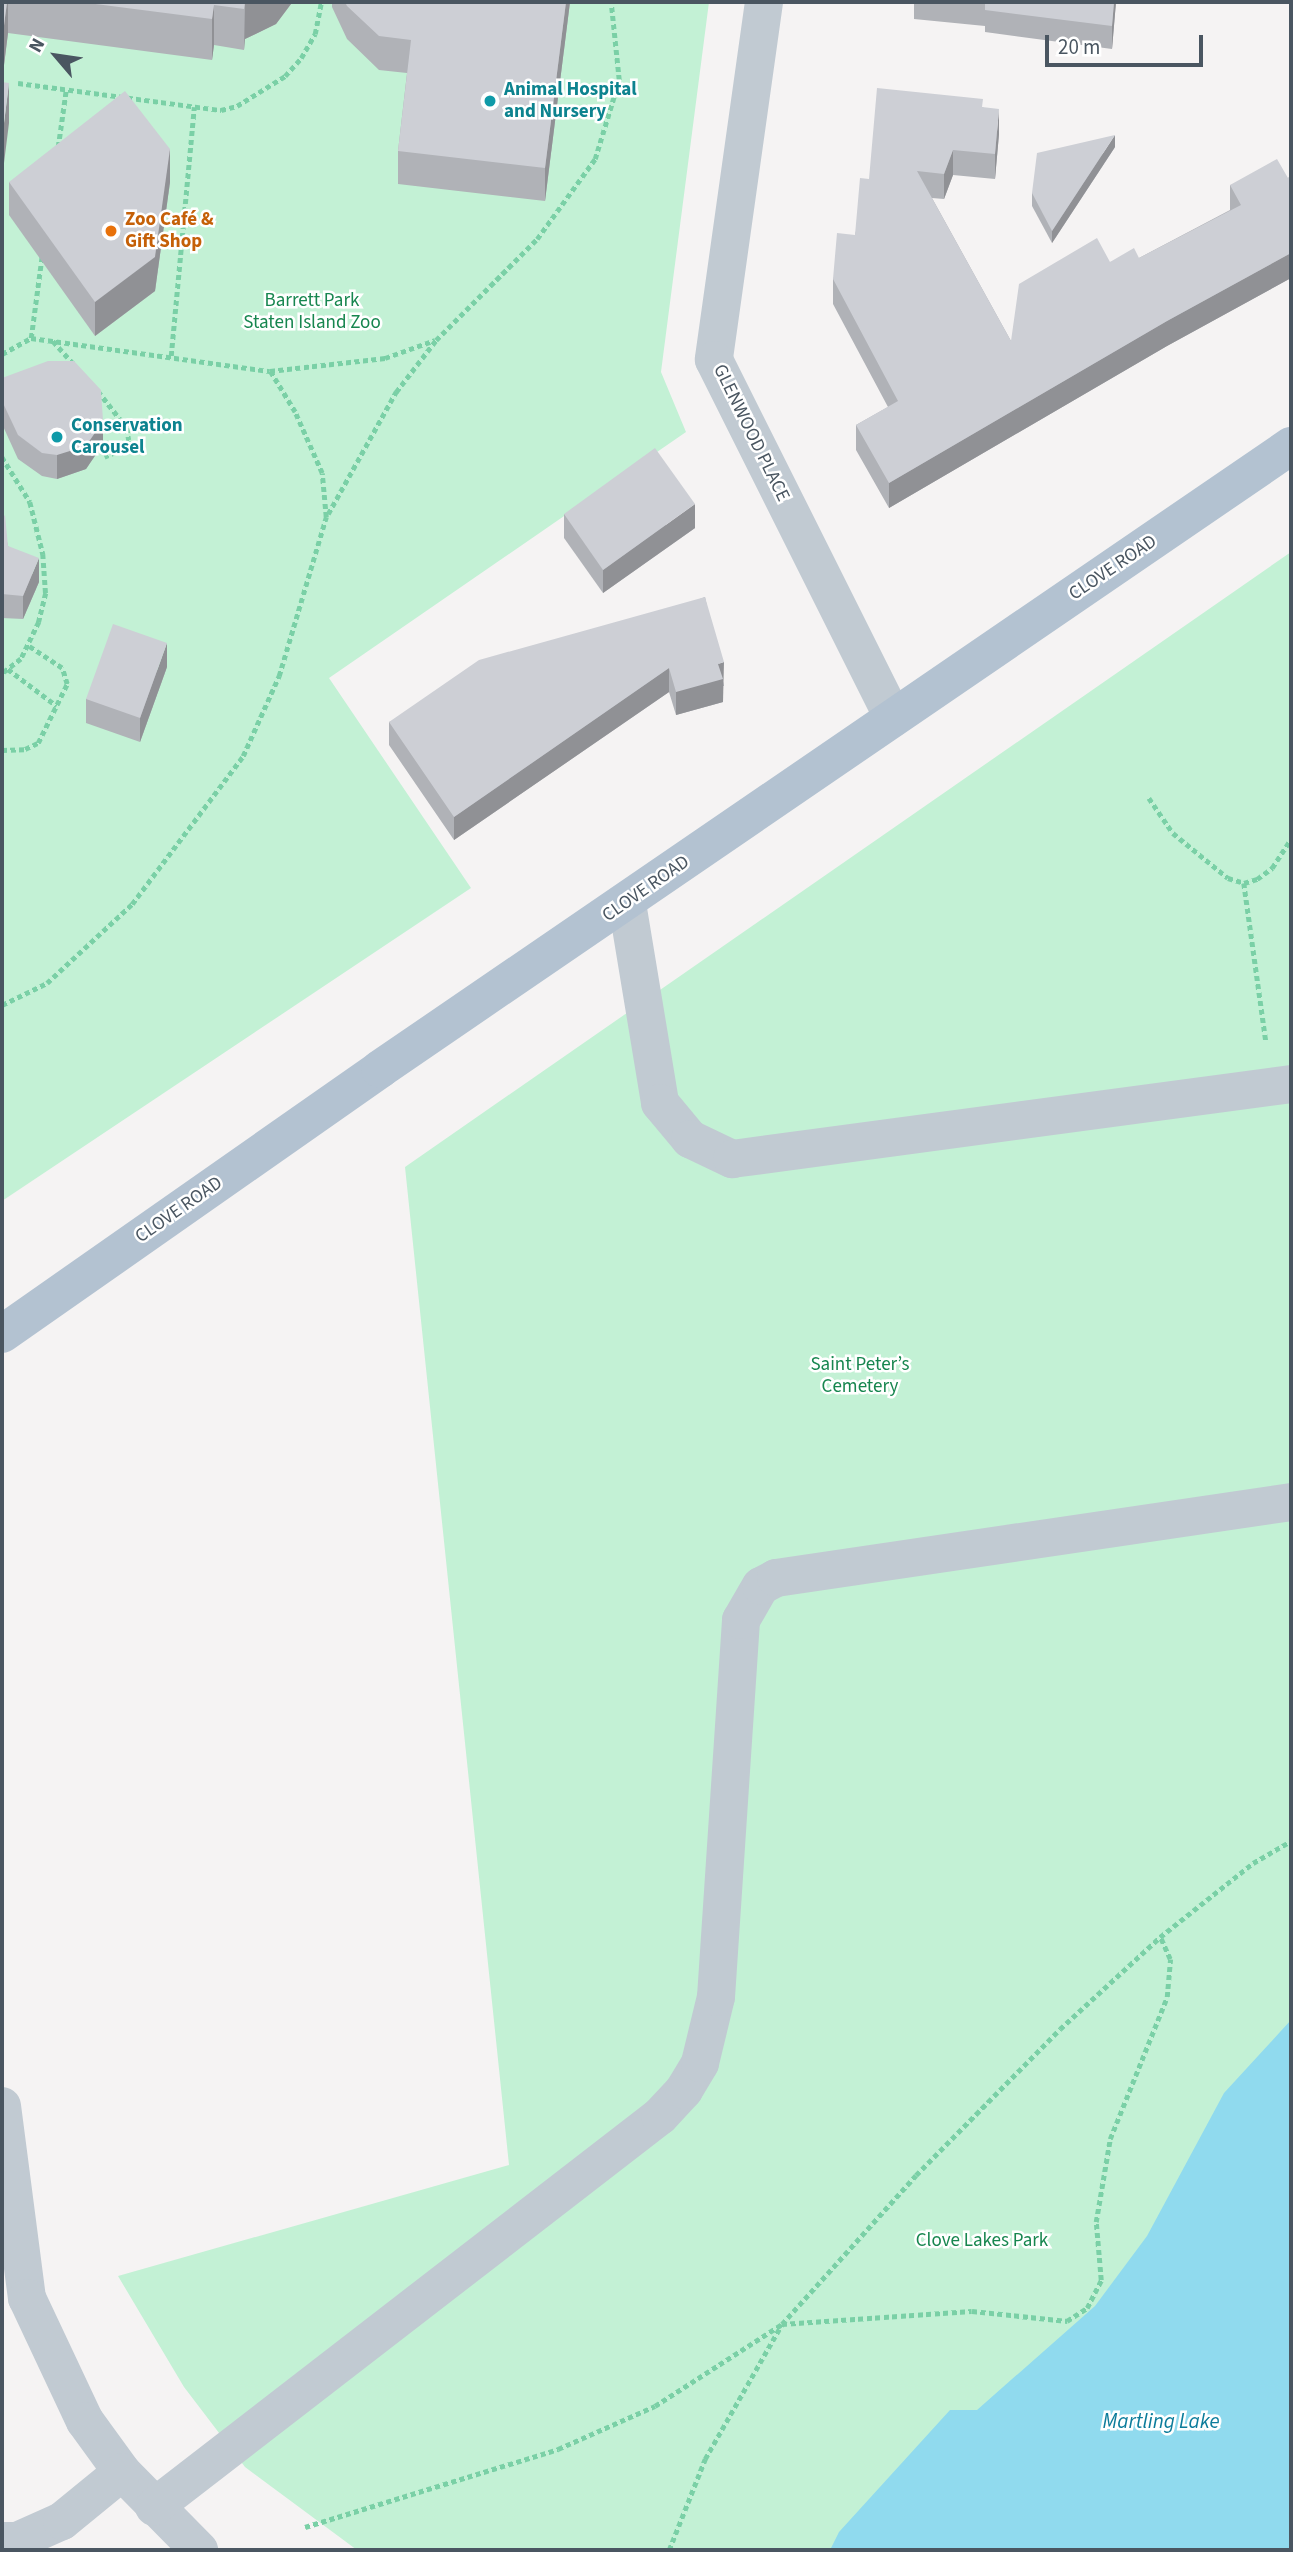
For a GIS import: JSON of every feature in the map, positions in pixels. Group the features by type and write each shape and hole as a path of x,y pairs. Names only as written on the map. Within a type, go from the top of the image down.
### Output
{"main road":[{"name":"CLOVE ROAD","path":"2,1334 380,1069 627,903 1291,446"}],"street":[{"name":"GLENWOOD PLACE","path":"764,2 714,360 893,718"},
{"path":"627,903 660,1103 690,1139 732,1159 1282,1085"},
{"path":"154,2507 649,2124 684,2090 700,2063 716,1997 741,1620 761,1586 776,1578 1291,1502"},
{"path":"2,2106 27,2298 85,2421 122,2472 199,2550"},
{"path":"2,2541 17,2541 62,2521 122,2472"}],"path":[{"path":"18,83 220,110 237,106 285,76 315,34 321,2"},
{"path":"2,1005 47,983 132,904 243,756 279,676 326,517 373,427 436,340 537,239 595,159 619,80 611,2"},
{"path":"56,159 66,90"},
{"path":"171,356 194,107"},
{"path":"31,338 44,242"},
{"path":"2,354 31,338 270,371 385,358 436,340"},
{"path":"52,341 77,368"},
{"path":"270,371 295,412 322,473 326,517"},
{"path":"93,386 127,428 129,440 124,449 106,457"},
{"path":"2,457 30,502 44,554 46,593 27,645 2,674"},
{"path":"2,750 25,749 38,743 57,706 67,675 27,645"},
{"path":"8,669 57,706"},
{"path":"1149,798 1193,853 1228,878 1244,883 1272,868 1291,839"},
{"path":"1244,883 1282,1085"},
{"path":"669,2550 705,2459 782,2324 992,2096 1160,1937 1253,1863 1291,1840"},
{"path":"305,2527 558,2449 655,2406 782,2324 972,2311 1067,2321 1087,2308 1101,2280 1096,2222 1110,2139 1167,1997 1170,1959 1160,1937"}],"green space":[{"name":"Barrett Park Staten Island Zoo","path":"2,2 709,2 661,372 686,432 329,678 471,888 2,1201"},
{"name":"Saint Peter’s Cemetery","path":"1291,552 1291,2550 357,2550 245,2467 184,2387 118,2276 509,2165 405,1167"}],"water":[{"name":"Martling Lake","path":"1291,2020 1291,2550 830,2550 839,2532 950,2410 977,2410 1095,2306 1147,2236 1224,2093"}],"building":[{"path":"2,2 7,2 2,41"},
{"path":"80,2 245,2 244,9 214,5 212,19"},
{"name":"Animal Hospital and Nursery","path":"345,2 566,2 545,168 398,151 411,40 379,36"},
{"path":"973,2 1114,2 1112,26 985,10 985,3"},
{"path":"2,82 9,83 2,139"},
{"path":"877,88 983,99 982,107 999,109 995,154 953,150 944,174 917,171 1011,341 1019,284 1097,238 1110,262 1134,248 1139,258 1241,205 1230,185 1277,159 1288,178 1291,176 1291,253 1167,321 889,483 856,425 898,401 833,279 837,233 855,235 860,178 869,179"},
{"name":"Zoo Café & Gift Shop","path":"125,91 170,149 155,257 95,302 9,182"},
{"path":"1115,135 1052,231 1032,193 1037,153"},
{"name":"Conservation Carousel","path":"48,361 74,361 101,390 103,421 86,446 57,455 42,453 18,435 2,401 2,378"},
{"path":"655,448 695,504 603,570 564,514"},
{"path":"5,515 8,546 39,558 23,596 2,594 2,519"},
{"path":"705,597 724,662 718,664 723,679 676,692 669,668 454,817 389,722 479,660"},
{"path":"113,624 167,643 140,718 86,699"}],"place":[{"name":"Animal Hospital and Nursery","path":"490,101"},
{"name":"Zoo Café & Gift Shop","path":"111,231"},
{"name":"Conservation Carousel","path":"57,437"}],"park label":[{"name":"Clove Lakes Park","path":"982,2241"}]}
